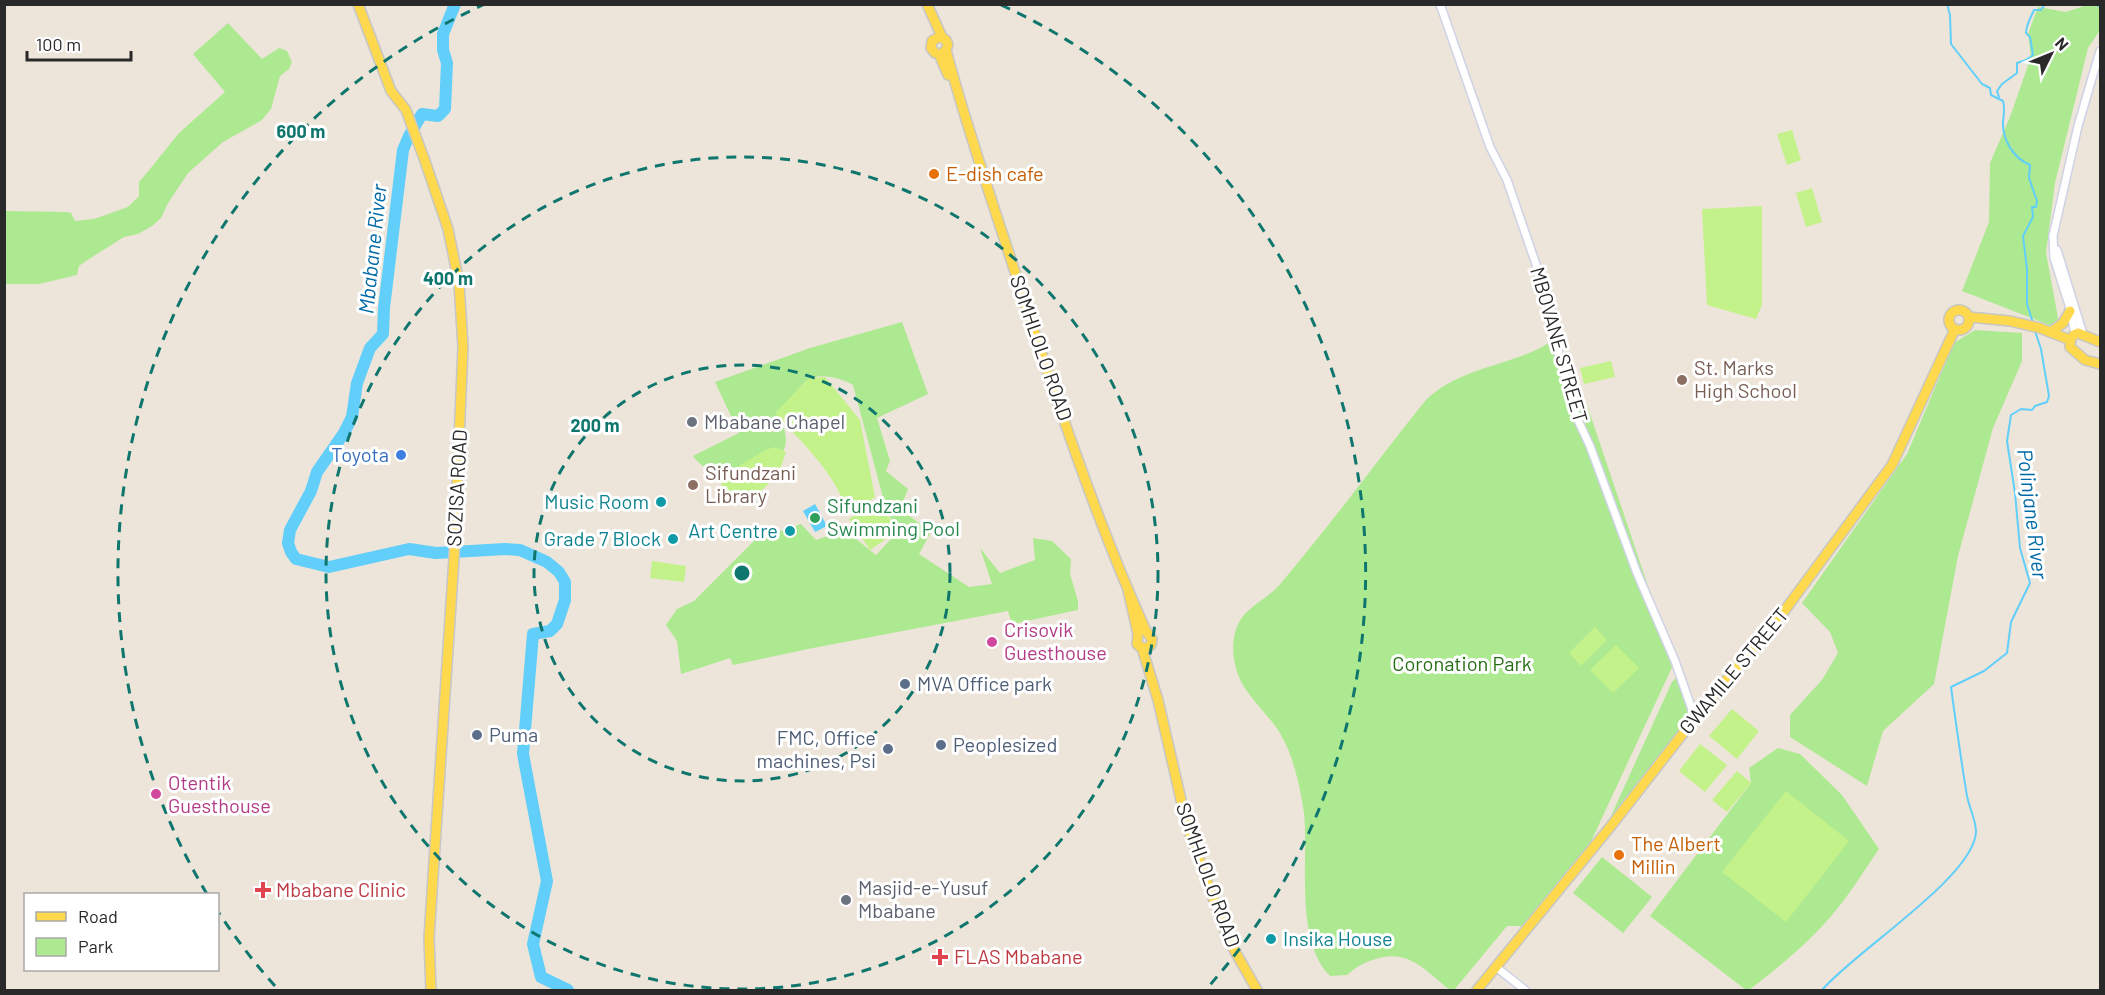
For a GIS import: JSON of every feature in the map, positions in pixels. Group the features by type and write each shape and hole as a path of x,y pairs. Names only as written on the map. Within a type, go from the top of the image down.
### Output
{"main road":[{"name":"SOZISA ROAD","path":"358,4 391,91 406,110 421,150 448,229 459,283 463,347 456,515 429,938 431,990"},
{"name":"SOMHLOLO ROAD","path":"926,4 938,38 947,43 943,52 1038,345 1142,633 1137,642 1145,647 1186,826 1212,890 1228,939 1257,990"},
{"name":"SOMHLOLO ROAD","path":"938,38 931,43 932,48 935,52 943,52"},
{"path":"1969,317 1967,326 1961,330 1955,329 1950,321 1953,312 1962,310 1969,317 2010,321 2100,342"},
{"path":"2051,332 2063,323 2070,312"},
{"name":"GWAMILE STREET","path":"1477,990 1611,826 1695,718 1785,610 1892,465 1955,329"},
{"path":"2076,336 2070,347 2085,360 2100,364"}],"street":[{"name":"MBOVANE STREET","path":"1440,4 1490,147 1507,180 1551,308 1555,339 1576,416 1590,446 1637,573 1675,661 1695,718"},
{"path":"2076,336 2054,258 2053,236 2078,126 2100,51"},
{"path":"2053,236 2076,336"},
{"path":"1496,967 1525,990"}],"green space":[{"path":"2087,5 2100,5 2100,30 2088,48 2055,183 2046,253 2060,329 1962,291 1989,222 1990,163 2010,117 2031,57 2028,34 2038,7 2066,12"},
{"path":"228,23 262,59 279,48 287,51 292,62 289,69 280,76 271,109 262,120 223,142 188,173 161,218 152,226 138,234 124,237 89,259 79,266 77,275 39,284 5,284 5,211 66,212 71,213 75,221 94,219 128,207 139,196 139,182 179,133 225,92 193,54"},
{"path":"1792,130 1801,160 1787,165 1777,134"},
{"path":"1812,188 1822,222 1806,227 1796,193"},
{"path":"1762,206 1762,305 1756,319 1707,305 1702,209"},
{"path":"902,322 928,394 877,418 890,461 886,471 908,489 900,509 931,532 919,554 969,587 992,584 980,548 1000,573 1035,560 1033,538 1052,541 1071,559 1070,574 1078,601 1078,610 1012,624 1008,611 733,665 730,658 681,674 677,641 666,625 677,609 694,601 755,540 801,524 816,540 845,530 876,555 891,539 894,526 884,501 853,385 830,377 817,376 807,380 779,414 786,440 780,456 739,477 708,468 693,456 739,433 715,382 810,348"},
{"path":"1975,330 2022,333 2022,361 1993,428 1958,556 1934,684 1883,731 1867,786 1790,737 1790,715 1822,680 1838,653 1830,632 1802,603 1907,454 1954,343"},
{"name":"Coronation Park","path":"1555,339 1588,408 1674,663 1582,861 1530,926 1507,926 1454,990 1450,990 1416,963 1398,957 1387,956 1357,967 1347,975 1330,976 1311,942 1307,921 1304,813 1296,775 1287,747 1278,730 1250,696 1239,678 1233,655 1237,627 1248,611 1277,588 1300,561 1425,401 1454,380 1523,355"},
{"path":"1611,361 1615,377 1584,384 1580,368"},
{"path":"825,377 860,420 875,497 848,516 837,487 828,474 808,448 775,413 809,378"},
{"path":"776,447 786,452 778,475 760,492 744,501 724,499 720,477 768,449"},
{"path":"878,500 898,531 870,550 849,519"},
{"path":"652,561 686,566 684,582 650,578"},
{"path":"1595,627 1607,640 1581,666 1569,653"},
{"path":"1616,645 1639,668 1613,693 1590,670"},
{"path":"1676,678 1690,717 1606,827 1672,682"},
{"path":"1732,709 1759,731 1737,759 1709,736"},
{"path":"1700,744 1727,765 1705,792 1679,771"},
{"path":"1778,748 1800,754 1842,795 1879,849 1844,900 1823,925 1787,959 1749,990 1746,990 1650,916 1751,783 1749,768"},
{"path":"1737,771 1751,783 1727,812 1712,800"},
{"path":"1786,791 1849,841 1786,922 1722,872"},
{"path":"1602,857 1652,897 1623,933 1573,893"}],"water":[{"name":"Sifundzani Swimming Pool","path":"815,504 827,526 815,532 803,511"}],"waterway":[{"name":"Mbabane River","path":"455,4 443,34 443,50 447,63 445,109 438,116 422,114 403,150 384,308 383,334 370,348 357,383 352,417 344,433 317,472 311,491 290,530 288,543 296,559 329,567 409,549 436,553 505,549 520,550 547,562 559,572 565,582 565,600 557,624 550,631 533,634 523,754 547,881 533,944 541,977 568,990"},
{"name":"Polinjane River","path":"1947,4 1950,15 1951,44 1982,84 1990,88 1991,95 2003,101 2004,134 2018,158 2030,165 2029,178 2037,201 2036,207 2032,207 2033,217 2023,236 2027,269 2027,304 2033,323"},
{"path":"1999,97 1997,91 2002,84 2017,73 2017,63 2033,55 2030,37 2026,33 2027,27 2034,10 2041,10 2045,4"},
{"path":"2095,4 2100,7"},
{"name":"Polinjane River","path":"1822,990 1935,892 1956,870 1970,850 1976,832 1967,796 1951,687 1984,671 2007,653 2011,622 2030,583 2020,548 2007,441 2011,415 2021,409 2032,410 2035,406 2047,402 2049,396 2041,349 2035,331"}],"place":[{"name":"E-dish cafe","path":"934,174"},
{"name":"St. Marks High School","path":"1682,380"},
{"name":"Mbabane Chapel","path":"692,422"},
{"name":"Toyota","path":"401,455"},
{"name":"Sifundzani Library","path":"693,485"},
{"name":"Music Room","path":"661,502"},
{"name":"Sifundzani Swimming Pool","path":"815,518"},
{"name":"Art Centre","path":"790,531"},
{"name":"Grade 7 Block","path":"673,539"},
{"name":"Crisovik Guesthouse","path":"992,642"},
{"name":"MVA Office park","path":"905,684"},
{"name":"Puma","path":"477,735"},
{"name":"Peoplesized","path":"941,745"},
{"name":"FMC, Office machines, Psi","path":"888,749"},
{"name":"Otentik Guesthouse","path":"156,794"},
{"name":"The Albert Millin","path":"1619,855"},
{"name":"Mbabane Clinic","path":"263,890"},
{"name":"Masjid-e-Yusuf Mbabane","path":"846,900"},
{"name":"Insika House","path":"1271,939"},
{"name":"FLAS Mbabane","path":"940,957"}]}
